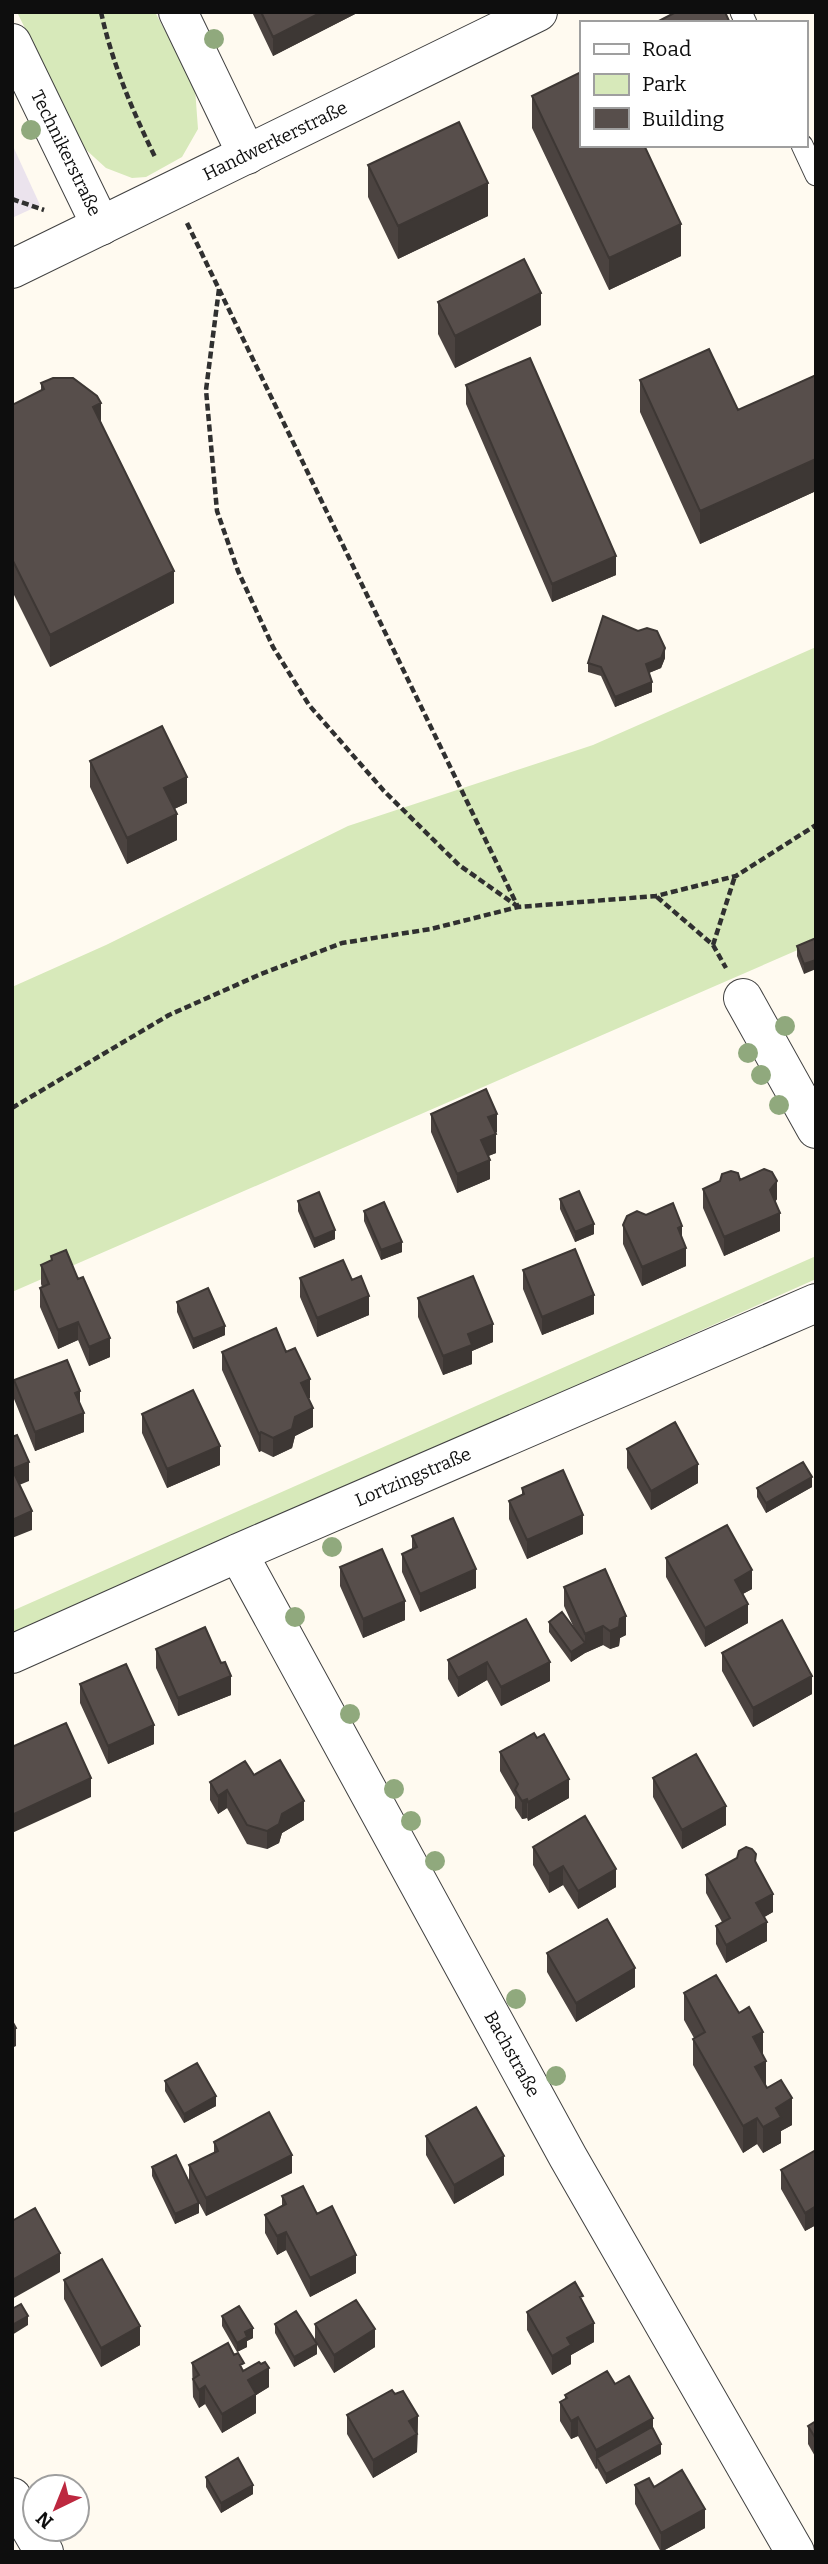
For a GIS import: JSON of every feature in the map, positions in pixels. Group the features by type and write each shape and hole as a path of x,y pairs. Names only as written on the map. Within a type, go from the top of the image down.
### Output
{"street":[{"path":"178,12 247,155"},
{"name":"Handwerkerstraße","path":"12,269 538,12"},
{"name":"Technikerstraße","path":"12,43 101,226"},
{"path":"743,998 816,1129"},
{"name":"Lortzingstraße","path":"12,1654 238,1553 816,1303"},
{"name":"Bachstraße","path":"238,1553 569,2157 795,2552"},
{"path":"12,2497 44,2552"}],"lane":[{"path":"803,147 816,175"}],"path":[{"path":"101,12 106,37 131,106 155,157"},
{"path":"12,199 45,210"},
{"path":"183,216 518,907"},
{"path":"219,288 206,390 217,511 239,571 273,647 309,705 384,791 459,865 518,907"},
{"path":"12,1108 169,1015 261,974 342,943 432,929 518,907 656,897 736,876 816,825"},
{"path":"713,945 736,876"},
{"path":"656,897 713,945 743,998"}],"shaded area":[{"path":"12,144 40,205 12,218"}],"green space":[{"path":"17,12 155,12 195,88 198,129 182,157 146,177 132,178 106,168 83,147"},
{"path":"816,647 816,942 12,1292 12,987 106,945 348,826 593,745"},
{"path":"816,1256 816,1279 12,1637 12,1611"}],"building":[{"path":"261,12 322,12 273,37"},
{"path":"676,12 725,12 729,21 659,21"},
{"path":"580,72 580,147 645,147 681,224 609,258 532,96"},
{"path":"459,122 488,183 398,226 368,165"},
{"path":"524,259 541,293 455,336 438,302"},
{"path":"709,349 738,410 816,375 816,459 700,511 640,380"},
{"path":"530,358 616,556 552,584 466,385"},
{"path":"53,378 73,378 97,396 101,403 93,407 174,571 50,635 12,559 12,405 44,389 41,383"},
{"path":"603,616 638,631 647,628 657,631 665,648 661,658 646,664 652,682 615,697 601,667 588,663"},
{"path":"162,726 187,777 164,788 177,814 127,838 90,761"},
{"path":"816,938 816,960 804,964 797,946"},
{"path":"486,1089 497,1114 488,1117 496,1134 481,1140 490,1160 457,1174 431,1114"},
{"path":"764,1169 772,1172 777,1181 770,1190 780,1213 724,1237 703,1189 720,1181 722,1174 731,1171 738,1173 740,1180"},
{"path":"579,1191 594,1224 575,1232 560,1199"},
{"path":"319,1192 335,1230 314,1239 298,1201"},
{"path":"384,1202 402,1242 381,1250 364,1211"},
{"path":"673,1203 682,1226 678,1228 686,1248 642,1267 623,1225 627,1216 637,1211 646,1215"},
{"path":"575,1249 594,1295 542,1317 523,1270"},
{"path":"66,1250 78,1279 83,1277 110,1338 89,1347 78,1322 58,1330 40,1288 49,1284 41,1265 52,1260 51,1256"},
{"path":"343,1260 352,1280 361,1276 369,1296 317,1318 300,1278"},
{"path":"473,1276 493,1324 468,1334 472,1345 443,1356 418,1298"},
{"path":"208,1288 225,1326 193,1339 177,1302"},
{"path":"276,1328 286,1352 295,1348 310,1379 301,1383 313,1408 295,1417 292,1429 273,1438 261,1432 259,1434 222,1352"},
{"path":"67,1360 80,1391 75,1393 84,1413 35,1432 14,1380"},
{"path":"193,1390 220,1446 167,1469 142,1414"},
{"path":"675,1422 698,1464 651,1491 627,1449"},
{"path":"17,1435 29,1462 12,1469 12,1437"},
{"path":"803,1462 812,1477 766,1503 757,1488"},
{"path":"12,1469 32,1511 12,1520"},
{"path":"563,1470 583,1515 527,1540 509,1501 524,1494 522,1488"},
{"path":"453,1518 476,1569 420,1594 402,1554 417,1547 412,1536"},
{"path":"727,1525 752,1570 735,1580 748,1604 705,1628 666,1558"},
{"path":"382,1549 405,1601 363,1619 340,1567"},
{"path":"605,1569 626,1616 620,1619 619,1627 610,1631 603,1626 585,1634 564,1587"},
{"path":"562,1612 585,1643 571,1652 549,1622"},
{"path":"526,1619 550,1662 501,1687 487,1662 458,1678 448,1660"},
{"path":"782,1620 812,1676 753,1708 722,1653"},
{"path":"205,1627 221,1663 225,1662 231,1676 178,1698 156,1649"},
{"path":"126,1664 154,1725 108,1746 80,1684"},
{"path":"66,1723 91,1778 12,1815 12,1747"},
{"path":"534,1733 537,1738 544,1734 569,1779 528,1802 527,1799 522,1801 515,1790 518,1784 500,1752"},
{"path":"696,1754 726,1806 682,1830 653,1778"},
{"path":"280,1760 304,1801 282,1814 279,1824 267,1831 247,1825 227,1790 218,1796 210,1782 245,1761 254,1775"},
{"path":"585,1816 616,1869 578,1891 563,1866 549,1874 533,1847"},
{"path":"746,1847 756,1854 755,1861 773,1894 756,1903 767,1922 726,1945 716,1926 730,1918 706,1875 737,1858 739,1851"},
{"path":"607,1919 635,1968 576,2003 547,1953"},
{"path":"716,1975 739,2013 749,2007 763,2032 753,2037 766,2061 755,2067 767,2088 781,2080 792,2098 776,2108 781,2117 763,2127 757,2118 743,2126 693,2039 705,2032 684,1993"},
{"path":"197,2063 216,2096 184,2114 165,2081"},
{"path":"476,2107 504,2156 454,2185 426,2136"},
{"path":"269,2112 292,2155 206,2198 189,2165 218,2151 214,2142"},
{"path":"816,2150 816,2206 805,2213 781,2170"},
{"path":"176,2155 199,2203 175,2214 152,2167"},
{"path":"303,2186 317,2214 332,2206 356,2255 310,2278 286,2232 277,2236 265,2215 286,2204 282,2196"},
{"path":"35,2208 60,2253 12,2280 12,2221"},
{"path":"102,2259 140,2326 101,2348 64,2280"},
{"path":"575,2282 594,2323 567,2338 571,2345 552,2356 527,2312"},
{"path":"356,2300 375,2329 334,2355 315,2324"},
{"path":"21,2304 28,2316 12,2325 12,2309"},
{"path":"239,2306 253,2328 245,2332 247,2337 237,2343 222,2316"},
{"path":"296,2311 317,2344 294,2357 275,2324"},
{"path":"228,2343 234,2355 238,2353 244,2363 240,2365 243,2371 259,2362 265,2362 269,2368 248,2380 256,2394 222,2414 205,2386 199,2390 193,2379 199,2375 192,2363"},
{"path":"607,2371 615,2384 629,2376 653,2418 596,2450 578,2417 571,2421 560,2402 567,2398 565,2395"},
{"path":"392,2390 395,2394 403,2391 418,2416 409,2421 417,2434 373,2460 347,2415"},
{"path":"816,2421 816,2439 808,2426"},
{"path":"652,2427 661,2444 606,2474 597,2458"},
{"path":"238,2458 253,2485 221,2503 206,2477"},
{"path":"682,2470 705,2509 661,2533 635,2485 649,2478 654,2487"}]}
